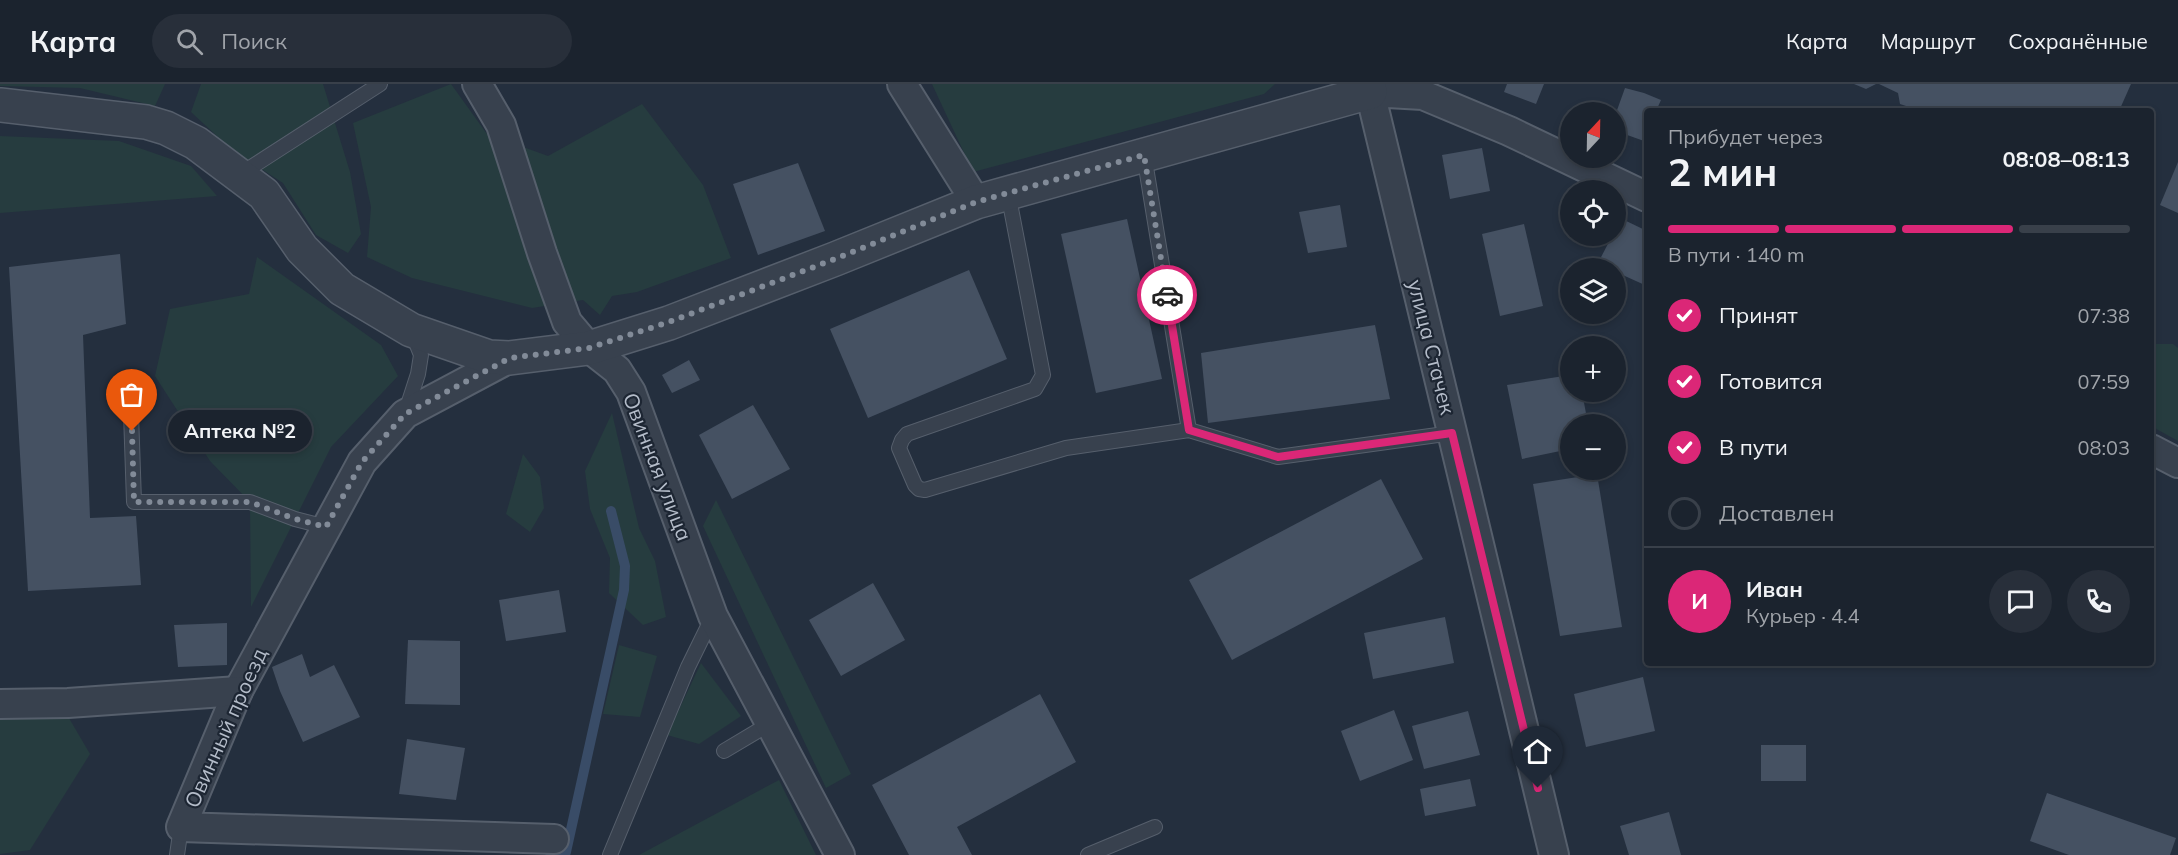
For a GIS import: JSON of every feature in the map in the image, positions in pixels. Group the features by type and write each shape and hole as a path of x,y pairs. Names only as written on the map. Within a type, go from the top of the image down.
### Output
{"street":[{"name":"Овинная улица","path":"477,84 501,125 567,322 589,348 616,370 631,392 713,616 840,855"},
{"path":"902,84 976,202"},
{"path":"0,105 146,122 166,128 196,143 264,194 302,249 342,289 411,330 489,357 510,358 589,348 669,322 976,202 1370,88 1427,89 1644,196"},
{"name":"улица Стачек","path":"1370,88 1554,855"},
{"name":"Овинный проезд","path":"510,358 405,414 362,462 238,691 181,827 554,838"},
{"path":"2154,451 2178,463"},
{"path":"0,704 68,703 238,691"}],"lane":[{"path":"239,175 381,84"},
{"path":"1144,155 1189,430"},
{"path":"1008,193 1043,375 1035,389 907,434 899,448 915,485 919,489 926,490 1066,448 1189,430 1278,457 1452,433"},
{"path":"405,414 418,374 421,355 411,330"},
{"path":"130,384 134,502 250,502 295,519 326,527"},
{"path":"610,855 688,667 713,616"},
{"path":"724,751 771,723"},
{"path":"177,855 181,827"},
{"path":"1088,855 1155,827"}],"green space":[{"path":"0,84 165,84 155,106 80,88 0,86"},
{"path":"201,84 323,84 350,172 361,234 348,253 316,235 283,183 232,150 191,112"},
{"path":"451,84 487,134 548,156 642,104 703,185 731,258 637,292 612,296 600,315 583,300 532,308 412,278 367,257 371,207 353,123"},
{"path":"932,84 1275,84 1264,94 973,172"},
{"path":"0,136 119,141 191,166 217,196 0,213"},
{"path":"257,257 381,345 398,376 331,447 251,607 250,502 210,461 155,376 170,309 249,294"},
{"path":"2154,344 2173,344 2178,348 2178,441 2154,428"},
{"path":"612,413 639,528 655,561 666,617 643,625 609,593 610,558 590,509 585,471"},
{"path":"523,454 540,477 544,508 530,532 506,514"},
{"path":"716,500 851,774 826,788 703,526"},
{"path":"619,645 657,656 640,717 603,714"},
{"path":"701,663 741,716 699,744 667,735"},
{"path":"0,711 66,713 90,754 30,850 0,854"},
{"path":"779,780 816,855 639,855"}],"building":[{"path":"1507,84 1544,84 1536,104 1504,92"},
{"path":"1854,84 1876,84 1866,89"},
{"path":"1879,84 2131,84 2120,108 1912,108 1900,104 1898,93"},
{"path":"1625,88 1661,100 1657,108 1644,108 1644,141 1626,135 1626,102 1620,102"},
{"path":"1482,148 1490,191 1450,199 1442,155"},
{"path":"2178,162 2178,213 2160,205"},
{"path":"798,163 825,231 758,255 733,184"},
{"path":"1340,205 1347,247 1308,253 1299,212"},
{"path":"1127,219 1162,379 1096,393 1061,234"},
{"path":"1626,221 1644,230 1644,285 1626,277 1626,258 1601,258 1607,246 1626,246"},
{"path":"1524,224 1543,306 1500,316 1482,234"},
{"path":"120,254 126,324 83,335 90,518 136,516 141,585 28,591 9,267"},
{"path":"969,270 1007,359 868,418 830,329"},
{"path":"1375,325 1390,399 1208,423 1201,353"},
{"path":"689,360 700,380 672,393 662,375"},
{"path":"1560,377 1560,402 1584,402 1586,414 1560,414 1560,451 1522,459 1507,385"},
{"path":"753,405 790,469 732,499 699,435"},
{"path":"1381,479 1423,559 1232,660 1189,580"},
{"path":"1560,480 1598,480 1622,627 1560,636 1533,484"},
{"path":"873,583 905,640 841,676 809,620"},
{"path":"559,590 566,632 506,641 499,600"},
{"path":"1445,617 1454,663 1373,679 1364,633"},
{"path":"227,623 227,665 178,667 174,625"},
{"path":"408,640 460,641 460,705 405,704"},
{"path":"302,654 310,677 334,665 360,717 303,742 272,667"},
{"path":"1643,677 1655,731 1586,747 1574,694"},
{"path":"1040,694 1076,762 957,827 972,855 909,855 872,785"},
{"path":"1394,710 1413,760 1360,781 1341,731"},
{"path":"1468,711 1480,755 1424,769 1412,726"},
{"path":"407,739 465,748 456,800 399,794"},
{"path":"1761,745 1806,745 1806,781 1761,781"},
{"path":"1470,779 1476,806 1425,816 1420,789"},
{"path":"2047,793 2176,838 2170,855 2069,855 2030,841"},
{"path":"1669,812 1681,855 1629,855 1620,826"}],"waterway":[{"path":"549,851 566,852 624,590 625,566 611,511"}],"way so far":[{"path":"132,431 134,502 250,502 295,519 326,527 362,462 405,414 510,358 589,348 669,322 976,202 1144,155 1167,295"}],"place":[{"name":"Аптека №2","path":"132,431"}],"route":[{"path":"1167,295 1189,430 1278,457 1452,433 1538,788"}]}
